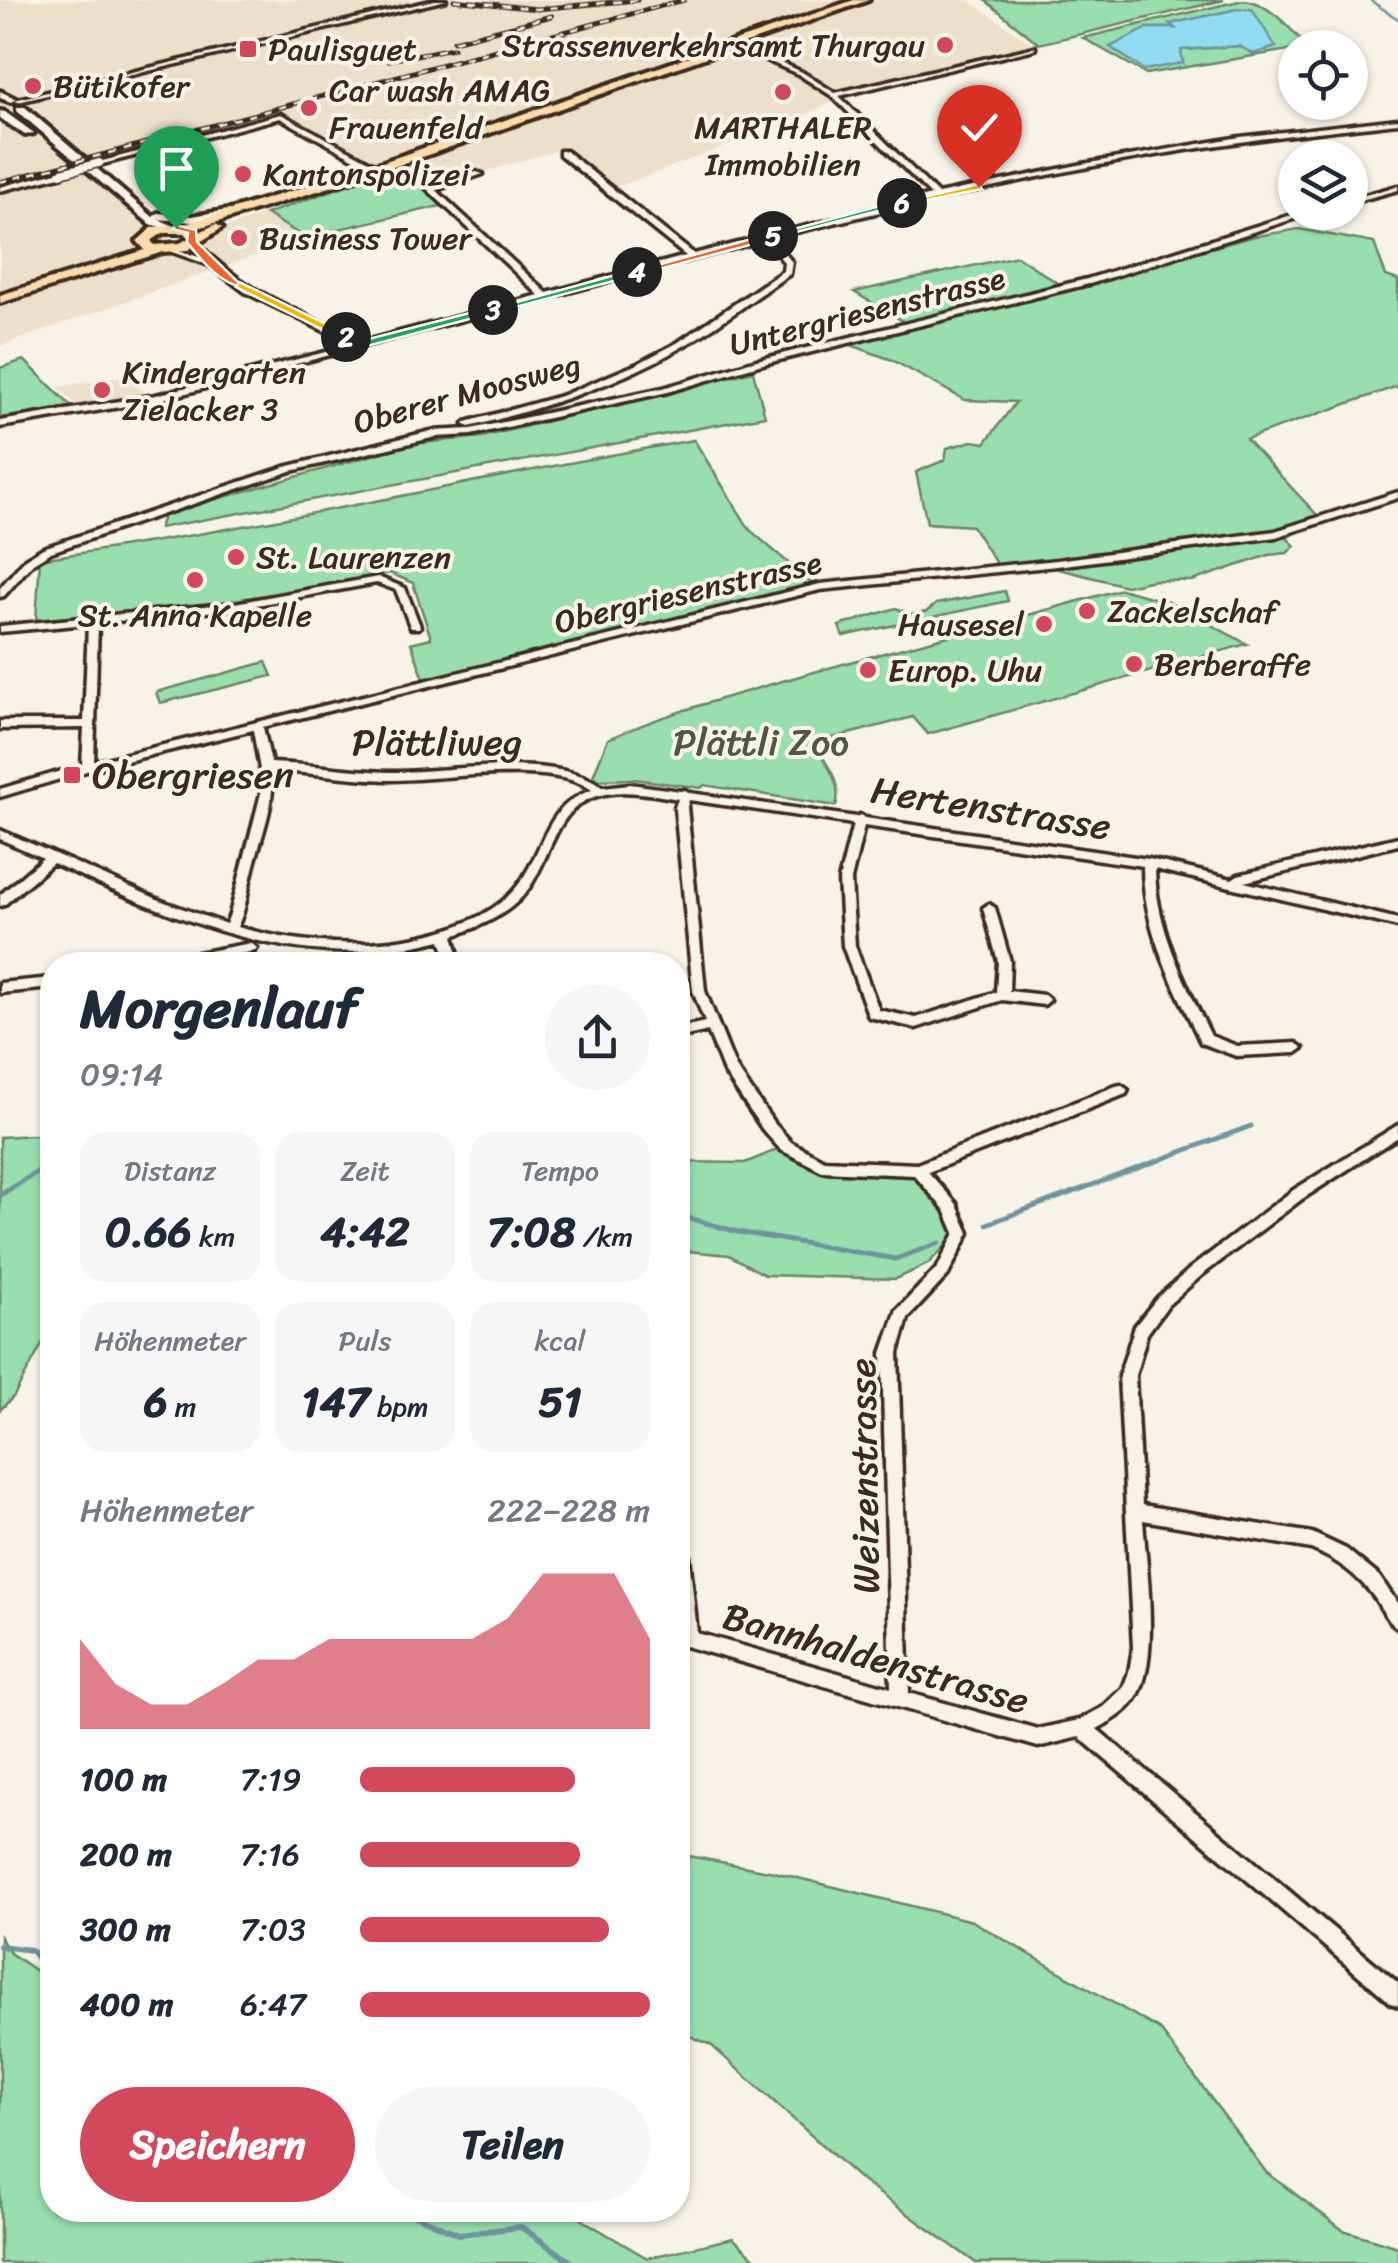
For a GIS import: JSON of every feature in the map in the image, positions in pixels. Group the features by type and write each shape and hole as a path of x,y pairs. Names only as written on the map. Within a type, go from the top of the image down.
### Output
{"main road":[{"path":"60,279 146,238 186,234 864,0"},
{"path":"164,250 12,119 0,114 12,101 154,223 186,234"},
{"path":"0,299 164,250 186,234 378,168"},
{"path":"132,202 159,216 192,220 274,201"}],"street":[{"path":"12,101 443,0"},
{"path":"736,45 800,74 834,95 935,194"},
{"path":"834,95 1033,48"},
{"path":"0,189 281,116 378,168"},
{"path":"0,424 151,399 935,194 1288,131 1398,121"},
{"path":"563,153 692,257"},
{"path":"479,174 431,188 545,296"},
{"path":"1368,197 1398,188"},
{"name":"Untergriesenstrasse","path":"431,434 471,432 665,390 756,363 1090,280 1278,222"},
{"path":"186,234 210,264"},
{"name":"Oberer Moosweg","path":"0,594 29,561 47,550 288,469 564,398 666,353 787,272 788,262 766,237"},
{"path":"164,250 210,264 274,305 360,344"},
{"name":"Obergriesenstrasse","path":"0,793 88,767 820,587 1057,563 1276,534 1398,495"},
{"path":"0,629 235,606 378,580 400,588 415,626"},
{"path":"88,767 93,620"},
{"path":"0,725 88,724"},
{"path":"228,930 239,913 242,886 268,808 269,767 257,725"},
{"name":"Plättliweg","path":"269,767 396,776 529,770 581,777 600,790"},
{"name":"Hertenstrasse","path":"600,790 630,788 685,794 1149,862 1398,923"},
{"path":"218,952 253,944 334,950 398,945 446,934 476,922 513,898 530,875 560,814 600,790"},
{"path":"685,794 681,806 699,991 729,1068 786,1146 822,1165 918,1170 1121,1090"},
{"path":"860,819 846,880 849,946 874,1014 916,1023 1002,995 1044,1000"},
{"path":"0,834 253,944"},
{"path":"1232,880 1398,841"},
{"path":"0,902 52,857"},
{"path":"1149,862 1148,890 1166,955 1206,1039 1236,1052 1296,1048"},
{"path":"989,908 1004,961 1002,995"},
{"path":"446,934 451,952"},
{"path":"250,952 253,944"},
{"path":"0,988 40,984"},
{"path":"690,1030 712,1025"},
{"name":"Bannhaldenstrasse","path":"690,1639 1038,1738 1082,1728 1109,1713 1129,1694 1142,1648 1128,1376 1140,1331 1163,1301 1197,1271 1297,1195 1398,1130"},
{"name":"Weizenstrasse","path":"900,1698 890,1354 902,1315 943,1271 962,1233 951,1207 918,1170"},
{"path":"1136,1510 1312,1541 1340,1551 1358,1564 1382,1592 1398,1620"},
{"path":"1082,1728 1398,1996"}],"shaded area":[{"path":"0,0 864,0 378,168 292,119 271,113 78,165 171,239 0,298"},
{"path":"877,0 968,0 1036,46 829,95 834,101 792,121 611,187 565,148 436,186 413,161"},
{"path":"265,214 304,238 0,346 0,305"},
{"name":"Kindergarten Zielacker 3","path":"127,375 151,399 82,411 58,387"}],"green space":[{"path":"985,0 1224,0 1039,44"},
{"path":"1243,0 1261,5 1291,30 1278,30 1278,52 1146,74 1083,38","holes":["1237,9 1239,46 1180,50 1183,63 1148,28 1176,28 1171,24"]},
{"path":"411,162 433,186 424,189 441,206 304,237 266,214"},
{"path":"1304,230 1374,243 1386,276 1398,280 1398,386 1246,439 1318,516 1287,538 1295,546 1287,553 1269,555 1192,581 1154,580 1126,586 1035,563 997,565 972,526 927,523 916,472 945,460 947,448 972,441 985,443 1016,402 965,400 892,360 851,345 1057,290 906,323 854,292 1017,256 1065,288 1251,237"},
{"path":"24,360 72,407 0,418 0,368"},
{"path":"753,371 765,416 159,528 164,514 412,444 482,437"},
{"path":"694,440 750,530 814,585 424,679 411,643 431,638 413,583 390,573 213,604 36,620 40,559 204,533"},
{"name":"Plättli Zoo","path":"1121,589 1168,602 1247,644 928,734 913,717 814,743 835,780 836,806 704,785 701,788 634,779 600,780 593,776 608,739 661,718"},
{"path":"1005,591 1008,601 843,636 839,626 896,608 910,614 926,612 936,604"},
{"path":"266,662 272,676 160,703 156,692"},
{"path":"40,1135 40,1348 14,1396 0,1410 0,1137"},
{"path":"786,1146 822,1165 918,1170 951,1207 961,1239 949,1242 928,1264 896,1279 765,1275 729,1255 690,1251 690,1162 745,1163"},
{"path":"690,1856 774,1872 972,1921 1160,2030 1266,2172 1343,2230 1398,2247 1398,2263 976,2263 862,2181 711,2045 690,2036"},
{"path":"0,1937 10,1953 40,1974 40,2222 586,2222 647,2258 733,2238 760,2263 0,2263"}],"water":[{"path":"1252,9 1276,47 1253,54 1239,46 1181,50 1183,63 1144,70 1110,47 1148,28 1175,28 1170,24"}],"waterway":[{"path":"1371,1 1398,19"},
{"path":"987,1224 1251,1126"},
{"path":"0,1195 40,1170"},
{"path":"690,1218 738,1232 896,1259 939,1243"},
{"path":"0,1946 31,1950 40,1960"},
{"path":"431,2222 459,2234 521,2227 573,2263"}],"railway":[{"path":"454,0 537,9 637,0"},
{"path":"0,182 684,0"},
{"path":"454,41 552,16"},
{"path":"389,60 453,48"}],"place":[{"name":"Strassenverkehrsamt Thurgau","path":"945,45"},
{"name":"Paulisguet","path":"248,49"},
{"name":"Bütikofer","path":"33,86"},
{"name":"MARTHALER Immobilien","path":"783,92"},
{"name":"Car wash AMAG Frauenfeld","path":"309,108"},
{"name":"Kantonspolizei","path":"243,174"},
{"name":"Business Tower","path":"239,238"},
{"name":"Kindergarten Zielacker 3","path":"102,390"},
{"name":"St. Laurenzen","path":"236,557"},
{"name":"St. Anna Kapelle","path":"195,580"},
{"name":"Zackelschaf","path":"1087,611"},
{"name":"Hausesel","path":"1044,624"},
{"name":"Berberaffe","path":"1134,664"},
{"name":"Europ. Uhu","path":"868,670"},
{"name":"Obergriesen","path":"72,775"}],"route":[{"path":"176,228 192,232 192,242 210,264 241,286 360,344 851,215 979,187"}]}
